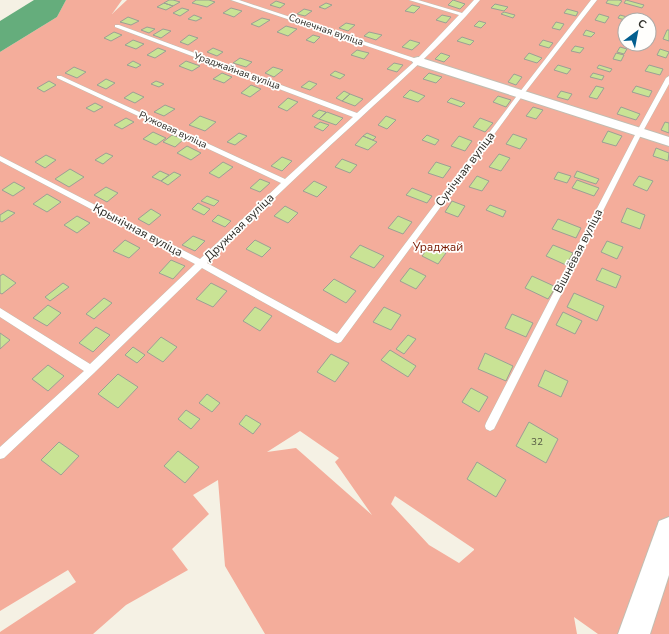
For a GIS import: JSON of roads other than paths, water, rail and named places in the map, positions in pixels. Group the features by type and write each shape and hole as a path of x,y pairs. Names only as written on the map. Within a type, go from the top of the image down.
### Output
{"street":[{"path":"418,61 669,142"},
{"path":"634,634 669,531"}],"lane":[{"name":"Сонечная вуліца","path":"234,0 418,61"},
{"path":"412,0 464,15"},
{"name":"Дружная вуліца","path":"0,454 91,370 286,182 418,61 478,0"},
{"name":"Сунічная вуліца","path":"338,339 521,94 594,0"},
{"name":"Ураджайная вуліца","path":"117,26 358,116"},
{"name":"Ружовая вуліца","path":"59,77 286,182"},
{"name":"Вішнёвая вуліца","path":"490,426 639,133 669,78"},
{"name":"Крынічная вуліца","path":"0,158 202,264 338,339"},
{"path":"0,312 91,370"}],"park label":[{"name":"Ураджай","path":"438,247"}]}
